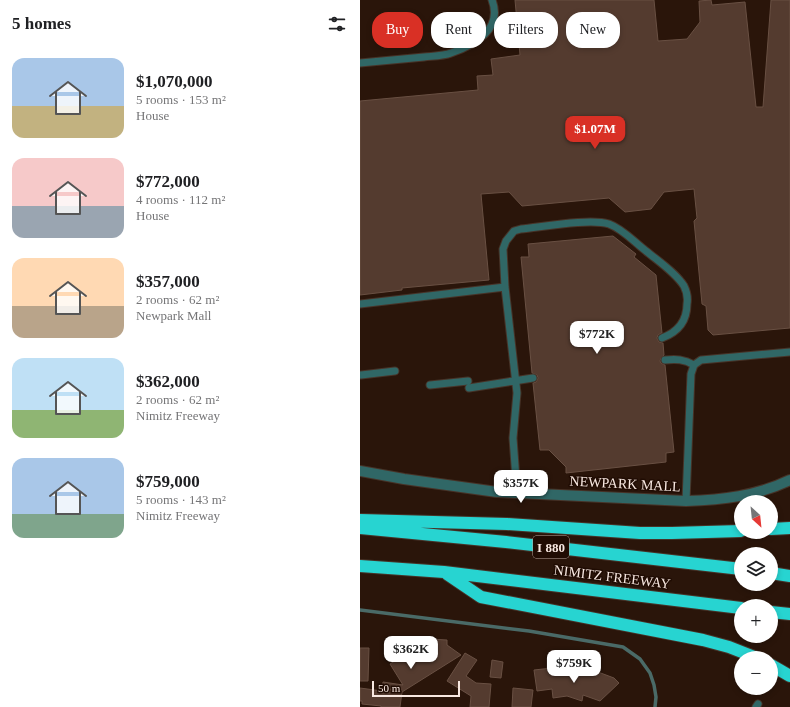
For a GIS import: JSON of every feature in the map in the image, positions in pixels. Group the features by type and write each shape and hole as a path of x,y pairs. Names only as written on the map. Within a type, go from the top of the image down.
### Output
{"highway":[{"path":"360,520 515,525 640,533 734,531"},
{"name":"NIMITZ FREEWAY","path":"360,528 514,543 734,568"},
{"path":"778,529 790,528"},
{"name":"NIMITZ FREEWAY","path":"360,566 444,572 734,607"},
{"path":"444,572 481,597 703,640 739,651"},
{"path":"778,574 790,576"},
{"path":"778,613 790,614"},
{"path":"778,669 790,676"}],"street":[{"name":"NEWPARK MALL","path":"360,471 496,492 686,502 744,496 775,487 790,480"}],"lane":[{"path":"360,63 450,54 474,42 488,32 494,22 495,14 495,7 492,0"},
{"path":"517,493 513,438 517,381 505,287 503,249 506,240 514,231 586,222 600,222 615,227 625,234 669,271 684,287 688,298 685,320 675,332 662,338"},
{"path":"360,304 505,287"},
{"path":"686,502 691,374 694,365 701,360 790,352"},
{"path":"665,360 686,360 694,365"},
{"path":"361,375 395,371"},
{"path":"430,385 517,381 533,378"}],"building":[{"path":"515,0 654,0 658,41 687,39 700,22 699,1 711,0 712,5 745,2 756,107 763,107 771,0 790,0 790,328 713,335 708,330 706,306 702,304 694,221 697,218 694,189 664,192 651,209 625,212 609,198 522,206 509,192 481,194 489,280 402,288 402,290 360,295 360,101 478,90 477,76 493,75 491,59 520,55 519,48 558,48 558,12 516,12"},
{"path":"613,236 636,254 634,257 656,275 662,333 658,335 657,338 659,342 663,343 664,355 660,361 665,365 674,452 666,453 666,462 566,473 566,467 549,450 540,450 533,383 536,382 538,378 537,375 532,373 521,257 529,257 528,244"},
{"path":"415,637 447,640 447,645 461,655 402,692 400,707 381,707 362,704 362,701 360,701 360,688 382,691 383,682 403,685 390,664 398,659 395,655 414,643"},
{"path":"360,648 369,648 368,681 360,681"},
{"path":"465,653 477,660 466,676 476,683 491,684 489,707 470,707 471,696 447,681"},
{"path":"492,660 503,662 501,678 490,677"},
{"path":"561,667 561,669 580,675 581,673 588,675 589,673 597,676 598,672 614,678 619,683 600,701 583,695 582,701 567,696 553,698 552,689 537,691 534,670"},
{"path":"513,688 533,690 531,707 512,707"}],"waterway":[{"path":"360,610 529,631 623,647 640,659 650,673 656,697 655,707"}]}
